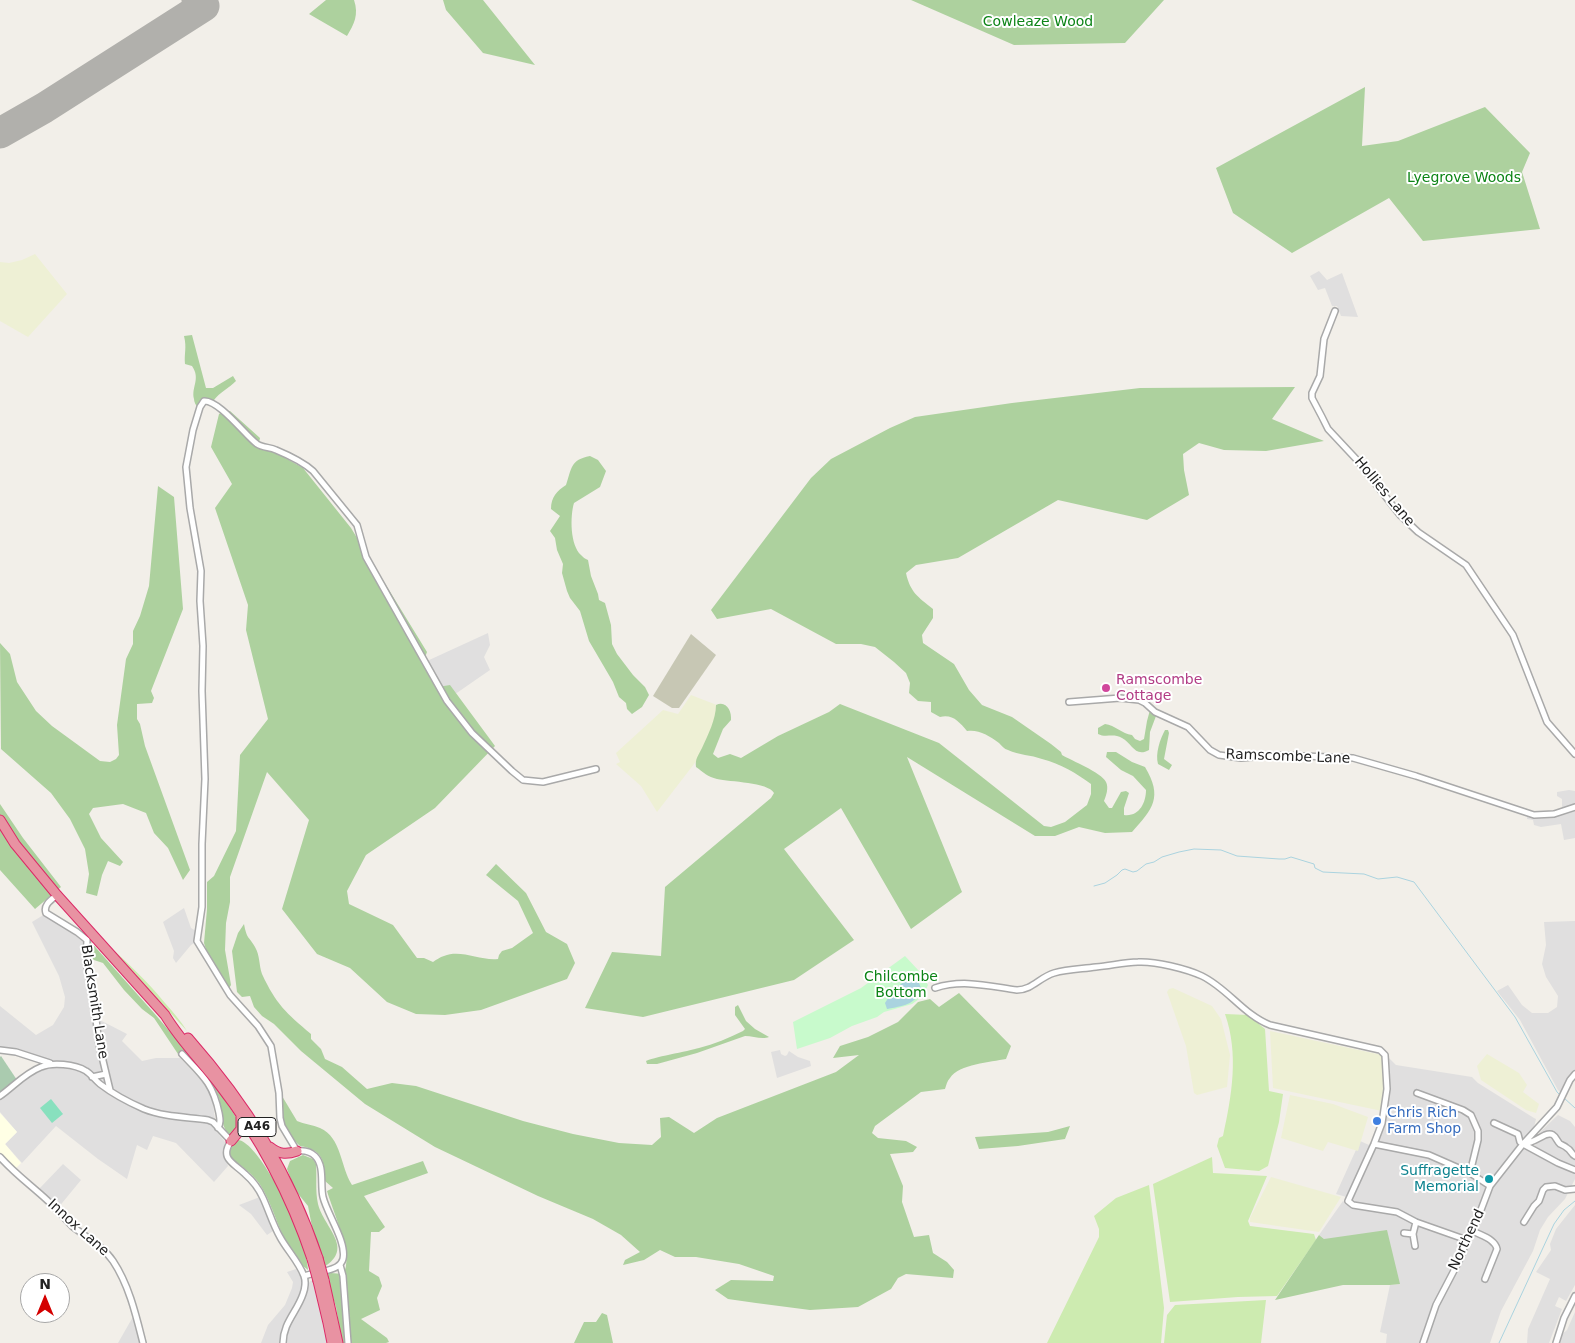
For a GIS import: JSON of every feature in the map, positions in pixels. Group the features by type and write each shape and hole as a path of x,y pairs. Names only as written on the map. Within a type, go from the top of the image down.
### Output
{"highway":[{"name":"A46","path":"0,820 15,844 57,896 165,1015 176,1023 225,1081 249,1114 315,1258"},
{"name":"A46","path":"165,1015 172,1028 219,1084 283,1172 309,1230 332,1343"},
{"path":"232,1140 241,1129 241,1114"},
{"path":"232,1140 248,1137 277,1152 294,1152"},
{"path":"283,1172 283,1167 294,1152"},
{"name":"A46","path":"319,1276 338,1343"}],"street":[{"name":"Hollies Lane","path":"1335,311 1324,339 1320,376 1312,393 1312,398 1328,429 1357,460 1400,515 1418,532 1466,565 1513,635 1547,722 1575,754"},
{"path":"304,1276 319,1276 340,1265 343,1259 342,1247 322,1195 318,1161 308,1151 294,1152 280,1118 279,1094 271,1046 258,1026 230,996 197,941 202,907 205,779 200,601 202,581 190,508 186,468 193,430 200,407 204,401 214,404 257,444 277,450 308,466 313,471 357,525 366,557 447,701 472,733 512,772 524,780 543,782 596,769"},
{"name":"Ramscombe Lane","path":"1069,702 1120,698 1138,700 1145,703 1155,712 1188,727 1210,750 1226,756 1241,758 1279,755 1348,757 1416,776 1534,815 1554,814 1575,807"},
{"name":"Blacksmith Lane","path":"57,896 46,905 46,913 87,940 86,962 110,1091"},
{"path":"935,988 948,984 967,983 1024,990 1052,974 1060,972 1139,962 1153,963 1202,976 1218,985 1264,1023 1384,1052 1387,1075 1382,1123 1348,1201 1352,1205 1396,1212 1416,1222 1468,1240"},
{"path":"0,1050 16,1052 53,1064 80,1068 125,1100 145,1109 172,1116 208,1120 213,1122 232,1140 226,1151 230,1163 244,1173 262,1196 279,1235 304,1276 303,1296 285,1326 283,1343"},
{"path":"182,1054 216,1096 220,1119 218,1128"},
{"path":"0,1096 31,1072 41,1066 53,1064"},
{"name":"Blacksmith Lane","path":"92,1077 106,1074"},
{"name":"Northend","path":"1424,1343 1436,1305 1459,1262 1490,1186 1522,1144 1557,1107 1570,1080 1575,1074"},
{"path":"1417,1093 1470,1114 1478,1131 1478,1140 1470,1173"},
{"path":"1494,1123 1518,1134 1522,1144 1575,1170"},
{"path":"1522,1144 1529,1144 1545,1135 1552,1134 1556,1136 1559,1143 1569,1149 1575,1156"},
{"path":"1374,1144 1429,1155 1470,1173 1490,1186"},
{"name":"Innox Lane","path":"0,1157 12,1170 49,1201 72,1225 111,1258 132,1299 143,1343"},
{"path":"1524,1222 1539,1201 1546,1187 1554,1186 1569,1190 1575,1189"},
{"path":"1415,1246 1413,1234 1416,1222"},
{"path":"1473,1231 1493,1242 1497,1249 1485,1279"},
{"path":"1404,1233 1413,1234"},
{"path":"340,1265 343,1276 348,1343"},
{"path":"1556,1343 1564,1318 1575,1296"}],"shaded area":[{"path":"35,254 67,294 28,337 0,321 0,262 9,263"},
{"path":"1319,271 1327,280 1342,273 1358,317 1341,316 1337,306 1332,306 1325,288 1318,290 1310,276"},
{"path":"488,633 490,645 484,657 490,670 448,699 427,661"},
{"path":"691,634 716,655 679,708 672,708 653,696"},
{"path":"691,695 722,707 701,755 657,812 641,786 616,764 620,762 616,753 663,710 678,714"},
{"path":"1575,791 1575,838 1564,840 1561,824 1541,827 1534,825 1533,820 1527,819 1527,814 1562,813 1562,799 1557,796 1557,792"},
{"path":"184,908 191,928 196,931 196,942 191,945 176,963 173,958 174,951 163,922"},
{"path":"45,914 84,940 94,1017 127,1034 122,1041 142,1061 156,1058 180,1058 211,1090 215,1119 210,1123 225,1142 224,1154 228,1166 214,1182 176,1143 153,1136 147,1150 137,1145 127,1179 56,1126 22,1163 5,1144 17,1132 0,1112 0,1098 31,1073 54,1062 0,1048 0,1006 36,1035 53,1025 64,1007 65,997 59,976 32,922"},
{"path":"1575,921 1575,1071 1568,1079 1561,1093 1520,1020 1497,991 1508,985 1522,1005 1532,1013 1548,1013 1557,1007 1558,996 1546,977 1542,964 1546,945 1544,922"},
{"path":"1173,988 1212,1006 1221,1019 1230,1055 1227,1087 1197,1095 1194,1093 1186,1046 1167,992"},
{"path":"1270,1031 1382,1055 1385,1070 1385,1093 1382,1111 1273,1088"},
{"path":"780,1050 781,1054 785,1056 789,1051 798,1057 810,1061 811,1066 777,1078 771,1052"},
{"path":"1487,1054 1519,1073 1527,1085 1523,1092 1539,1104 1536,1113 1526,1110 1481,1080 1477,1066"},
{"path":"1387,1056 1396,1065 1472,1077 1478,1083 1536,1119 1534,1127 1520,1144 1530,1150 1537,1143 1540,1136 1539,1133 1558,1115 1570,1121 1575,1127 1575,1179 1565,1199 1548,1217 1540,1230 1533,1251 1501,1311 1490,1343 1386,1343 1387,1334 1380,1332 1390,1285 1400,1284 1319,1235 1343,1201 1347,1205 1350,1203 1350,1198 1336,1194 1360,1141 1376,1148 1383,1121"},
{"path":"0,1057 17,1080 0,1092"},
{"path":"1290,1095 1333,1104 1368,1117 1358,1151 1328,1142 1323,1151 1281,1138"},
{"path":"0,1113 17,1132 5,1144 21,1163 14,1170 0,1155"},
{"path":"63,1164 81,1180 58,1208 39,1189"},
{"path":"1271,1177 1341,1197 1319,1232 1250,1222 1250,1218"},
{"path":"260,1197 273,1231 267,1235 251,1214 239,1205"},
{"path":"1575,1205 1575,1285 1566,1301 1559,1297 1555,1306 1562,1309 1549,1343 1527,1343 1528,1329 1550,1279 1536,1272 1551,1250 1550,1244 1556,1229"},
{"path":"296,1269 303,1284 302,1292 283,1326 281,1343 261,1343 268,1325 285,1305 292,1288 293,1282 287,1272"},
{"path":"313,1280 328,1343 286,1343 292,1319 310,1281"},
{"path":"1575,1312 1575,1343 1558,1343 1560,1336 1567,1330"},
{"path":"134,1315 141,1343 118,1343"}],"green space":[{"path":"326,0 354,0 355,19 347,36 309,14"},
{"path":"443,0 483,0 535,65 483,53 446,10"},
{"name":"Cowleaze Wood","path":"911,0 1164,0 1125,43 1014,45"},
{"name":"Lyegrove Woods","path":"1365,87 1362,146 1398,141 1485,107 1530,153 1522,172 1540,229 1423,241 1389,198 1292,253 1233,213 1216,168"},
{"path":"192,335 206,388 213,388 233,376 236,381 214,400 207,399 201,401 197,407 193,395 196,379 195,371 192,366 185,364 184,336"},
{"path":"1295,387 1272,419 1324,441 1266,451 1224,450 1199,443 1183,454 1189,495 1147,520 1058,500 958,558 916,565 906,573 915,594 933,609 933,618 922,635 923,643 954,664 969,690 982,705 1012,717 1051,744 1062,755 1103,778 1107,784 1104,801 1109,808 1112,808 1121,792 1126,791 1129,793 1124,808 1124,815 1134,814 1141,808 1145,800 1146,790 1133,776 1121,770 1106,757 1107,752 1116,752 1132,762 1145,767 1154,787 1153,802 1150,809 1132,832 1105,833 1079,827 1055,836 1035,836 907,757 962,892 911,929 841,808 784,849 854,940 794,980 643,1017 585,1008 612,952 661,956 665,887 771,798 774,793 770,789 757,785 714,778 696,767 697,758 713,721 716,705 723,704 728,707 731,717 731,720 723,729 713,754 718,758 730,754 741,758 778,736 829,712 840,704 939,743 1044,826 1051,827 1065,822 1087,805 1091,794 1091,784 1062,766 1007,750 984,734 967,731 952,718 940,717 931,712 931,702 918,701 909,693 910,683 906,673 875,647 861,644 836,644 771,609 717,619 711,610 811,478 831,459 915,417 1140,388"},
{"path":"224,411 230,411 260,438 259,443 303,468 351,528 427,652 424,660 438,687 450,685 495,746 435,808 366,855 347,891 349,904 393,925 417,958 424,958 433,962 450,954 464,954 498,959 502,951 512,948 533,933 518,901 486,875 496,864 526,893 546,932 567,944 575,963 567,979 481,1010 445,1015 416,1014 387,1002 350,968 317,954 282,909 309,820 267,772 230,877 230,902 226,923 225,950 231,985 228,990 208,956 204,943 207,882 214,876 236,831 240,755 268,719 246,630 248,605 215,508 232,484 211,447 219,414"},
{"path":"590,456 598,460 606,471 600,487 574,503 572,515 573,538 577,550 588,560 599,600 605,603 611,625 612,644 617,654 645,687 649,695 642,707 632,714 627,709 626,703 619,697 613,682 589,641 580,611 567,591 562,573 563,564 557,550 555,538 550,531 560,516 551,509 553,498 566,485 575,462"},
{"path":"158,486 174,497 183,609 151,691 154,698 152,703 137,704 137,719 190,870 183,880 168,848 154,833 146,813 123,804 93,808 89,814 101,838 123,862 120,866 108,861 102,875 97,896 86,893 89,874 85,849 70,819 51,793 1,749 0,643 10,654 17,682 36,711 52,726 100,761 110,762 116,759 119,755 117,725 126,659 133,644 133,631 140,616 149,586"},
{"path":"1150,710 1154,711 1156,716 1150,732 1149,750 1140,752 1119,737 1098,734 1098,728 1105,724 1132,735 1140,741 1144,739"},
{"path":"1165,730 1168,730 1169,733 1164,759 1172,765 1169,770 1158,764 1157,760 1158,747"},
{"path":"0,804 23,838 61,887 35,909 0,870"},
{"path":"244,924 247,935 257,950 262,974 277,1001 288,1014 311,1034 311,1039 321,1049 325,1059 342,1067 367,1089 392,1083 416,1086 523,1121 573,1134 619,1143 652,1145 661,1137 660,1118 669,1117 694,1133 717,1118 836,1072 859,1055 833,1058 840,1046 868,1037 898,1022 918,1002 930,999 939,1007 959,993 1011,1046 1006,1059 976,1064 954,1073 945,1089 921,1092 875,1126 872,1133 878,1138 906,1141 917,1147 913,1152 890,1154 903,1186 902,1202 914,1237 929,1235 933,1253 947,1262 954,1270 953,1278 906,1274 898,1278 891,1289 858,1307 810,1310 728,1299 715,1290 731,1280 773,1281 774,1276 739,1264 696,1257 675,1257 660,1250 644,1260 623,1265 625,1260 640,1252 621,1235 593,1219 538,1196 435,1147 365,1104 301,1051 274,1024 262,1016 254,1007 250,996 242,997 237,992 232,951 238,933"},
{"path":"89,940 216,1086 239,1122 235,1134 230,1135 224,1128 219,1098 199,1068 183,1052 180,1057 154,1018 142,1009 124,990 103,963 88,958"},
{"path":"109,946 152,988 187,1031"},
{"name":"Chilcombe Bottom","path":"905,956 920,972 928,985 922,997 912,1004 884,1012 830,1038 797,1049 793,1022 861,988"},
{"path":"738,1005 746,1021 769,1037 745,1036 697,1053 657,1064 647,1064 646,1061 705,1046 743,1031 745,1029 735,1015 735,1007"},
{"path":"1225,1014 1248,1015 1265,1029 1269,1091 1283,1094 1279,1122 1268,1166 1259,1171 1225,1168 1217,1146 1219,1138 1223,1136 1233,1075 1232,1044"},
{"path":"282,1096 297,1121 320,1128 333,1138 352,1185 423,1161 428,1173 364,1196 385,1227 379,1232 371,1232 369,1271 379,1277 382,1286 377,1298 380,1310 361,1319 387,1338 389,1342 342,1343 336,1307 326,1275 331,1273 343,1274 346,1267 345,1246 327,1191 333,1188 325,1181 323,1162 318,1153 300,1146 287,1129 282,1112"},
{"path":"51,1099 63,1114 52,1123 40,1108"},
{"path":"1070,1126 1065,1139 1018,1146 979,1149 975,1137 1048,1132"},
{"path":"238,1140 253,1150 284,1198 301,1236 308,1270 291,1252 259,1183 246,1169 230,1158 229,1153 234,1141"},
{"path":"303,1155 313,1159 316,1164 318,1204 335,1237 337,1245 337,1253 333,1260 324,1267 313,1232 308,1206 295,1190 287,1169 290,1161"},
{"path":"1212,1157 1213,1173 1267,1176 1248,1221 1250,1226 1314,1234 1316,1240 1277,1296 1170,1302 1153,1184"},
{"path":"1149,1185 1164,1308 1161,1343 1047,1343 1099,1237 1099,1229 1094,1216 1116,1198"},
{"path":"1387,1230 1400,1284 1343,1285 1275,1300 1319,1235 1324,1239"},
{"path":"1266,1300 1261,1343 1164,1343 1167,1315 1175,1305"},
{"path":"602,1313 607,1315 613,1343 574,1343 584,1322 596,1322"}],"water":[{"path":"917,978 921,988 916,998 908,1004 887,1009 885,1003 894,990 902,983"}],"waterway":[{"path":"1094,886 1105,883 1122,870 1137,871 1146,864 1162,857 1194,849 1221,850 1237,856 1279,859 1291,857 1314,864 1315,868 1323,872 1364,874 1378,879 1397,877 1414,882 1515,1017 1561,1096"},
{"path":"1564,1098 1575,1108"},
{"path":"1499,1343 1554,1224 1564,1210 1575,1201"}],"runway":[{"path":"0,133 44,108 204,6 197,0"}],"place":[{"name":"Ramscombe Cottage","path":"1106,688"},
{"name":"Chris Rich Farm Shop","path":"1377,1121"},
{"name":"Suffragette Memorial","path":"1489,1179"}]}
